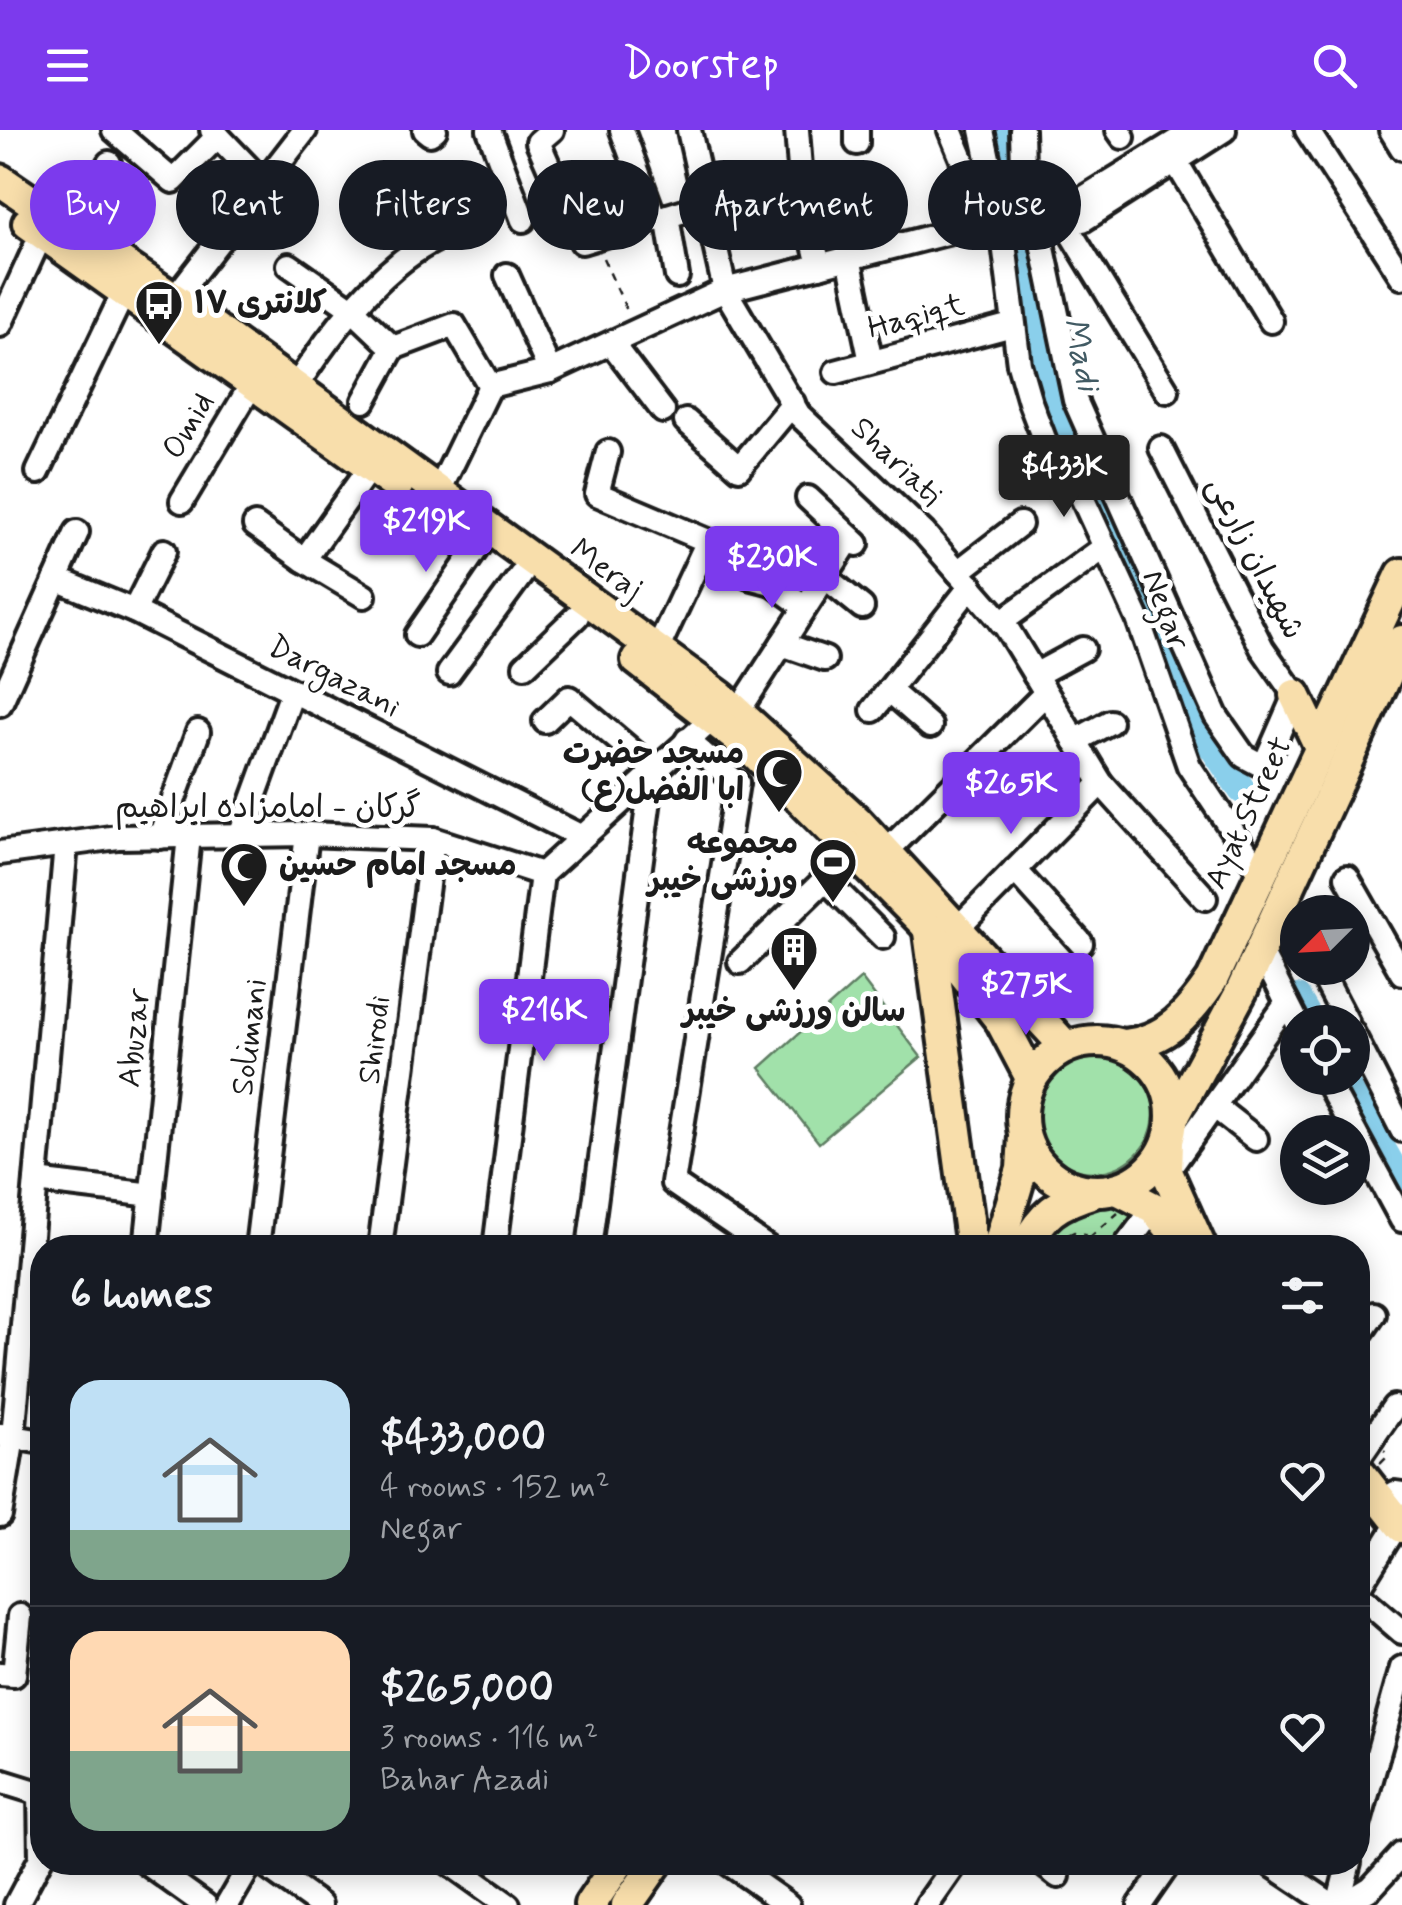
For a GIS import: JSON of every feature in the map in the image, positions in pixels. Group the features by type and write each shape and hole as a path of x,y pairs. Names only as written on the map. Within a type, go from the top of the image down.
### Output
{"main road":[{"name":"Meraj","path":"9,198 30,212"},
{"name":"Meraj","path":"77,250 123,294 370,466 656,650 725,716 886,852 944,929 1032,1078"},
{"name":"Meraj","path":"90,250 174,299 296,386 439,492 521,575 725,716 761,759 853,852 1047,1021 1066,1047"},
{"name":"Ayat Street","path":"1124,1045 1144,1043 1165,1032 1191,1010 1212,980 1402,574"},
{"name":"Ayat Street","path":"1169,1145 1200,1066 1260,950 1402,641"},
{"path":"1295,695 1314,705 1337,708"},
{"path":"1295,695 1320,745"},
{"path":"944,929 971,1235"},
{"path":"1014,1042 1026,1046 1038,1040 1047,1021"},
{"path":"1165,1032 1160,1049 1168,1063 1186,1070 1200,1066"},
{"path":"1002,1235 1015,1197 1024,1136 1022,1116 1032,1078 1066,1047 1085,1041 1124,1045 1144,1057 1160,1075 1170,1096 1169,1145 1197,1235"},
{"path":"1024,1136 1034,1157 1050,1175 1070,1187 1123,1199 1169,1235"},
{"path":"1032,1235 1044,1214 1058,1202 1123,1199 1169,1145"},
{"path":"1015,1197 1023,1190 1034,1191 1045,1203 1044,1214"},
{"path":"1370,1474 1400,1508"},
{"path":"590,1905 611,1875"},
{"path":"627,1905 648,1875"}],"street":[{"path":"114,130 173,181 214,133 240,160"},
{"path":"281,160 304,130"},
{"path":"425,130 430,134 436,130"},
{"path":"488,130 523,220"},
{"path":"546,160 538,142 552,130"},
{"path":"622,130 661,218 677,276"},
{"name":"Shariati","path":"689,130 695,160"},
{"path":"797,130 799,160"},
{"path":"950,130 962,160"},
{"name":"Negar","path":"982,130 988,160"},
{"path":"1022,130 1023,160"},
{"path":"1081,210 1185,140 1224,130"},
{"path":"1306,130 1402,277"},
{"path":"1391,130 1402,148"},
{"path":"1185,140 1271,321"},
{"path":"661,218 679,213"},
{"path":"1081,243 1167,391"},
{"path":"0,325 7,290 40,250"},
{"path":"174,299 212,250"},
{"path":"296,386 352,310 417,250"},
{"name":"Shariati","path":"715,250 725,290 792,403 1001,622 1100,783 1206,898"},
{"path":"815,250 819,266"},
{"path":"490,386 550,371 725,290 878,250"},
{"name":"Negar","path":"1004,250 1019,364 1046,444 1075,482 1138,619 1189,766 1260,872"},
{"path":"1042,250 1075,400 1216,716 1251,762 1258,764 1267,759 1295,695"},
{"path":"849,258 871,362"},
{"path":"289,266 352,310 393,348"},
{"path":"508,274 550,371"},
{"path":"38,472 123,294"},
{"path":"364,401 393,348 454,325 490,386"},
{"name":"Haqiqt","path":"836,372 1012,325"},
{"path":"612,344 663,411"},
{"name":"Omid","path":"182,501 252,384"},
{"path":"439,492 490,386"},
{"path":"686,421 738,468 792,403"},
{"name":"شهیدان زارعی","path":"1161,448 1262,648 1295,695"},
{"path":"608,452 597,494 708,541 656,650"},
{"path":"304,560 370,466"},
{"path":"498,1235 542,874 653,769 687,740 725,716 782,644 825,577 854,541 808,498"},
{"path":"874,710 964,579 1020,524"},
{"path":"255,525 364,596"},
{"path":"0,704 78,532"},
{"path":"417,634 484,537"},
{"path":"1001,622 1105,547"},
{"path":"134,611 164,551"},
{"path":"449,672 521,575"},
{"path":"749,577 772,584 806,607"},
{"path":"825,577 862,607"},
{"name":"Dargazani","path":"56,578 134,611 582,838"},
{"path":"525,666 577,616"},
{"path":"782,644 825,659"},
{"path":"886,852 1041,684 1083,649"},
{"path":"890,690 930,726"},
{"path":"240,835 292,693"},
{"path":"545,721 569,698 653,769"},
{"path":"1075,740 1110,722"},
{"path":"160,836 198,732"},
{"path":"687,740 737,783"},
{"path":"749,1235 673,1183 737,783 761,759"},
{"path":"591,1235 653,769"},
{"path":"944,929 1015,870 1100,783"},
{"name":"گرکان - امامزاده ابراهیم","path":"0,853 160,836 307,834 433,839 542,874"},
{"name":"Solimani","path":"258,1235 307,834"},
{"name":"Abuzar","path":"147,1235 190,836"},
{"name":"Shirodi","path":"382,1235 433,839"},
{"path":"0,1516 36,1181 66,844"},
{"path":"740,962 853,852"},
{"path":"1015,870 1081,943"},
{"path":"1348,878 1402,972"},
{"path":"831,885 883,937"},
{"path":"1260,950 1288,1005"},
{"path":"1169,1145 1214,1106 1280,1027"},
{"path":"1370,1067 1402,1130"},
{"path":"1333,1095 1402,1220"},
{"path":"1214,1106 1256,1139"},
{"path":"36,1181 152,1195"},
{"path":"1123,1199 1124,1235"},
{"path":"1370,1320 1374,1314"},
{"path":"1370,1442 1394,1406"},
{"path":"1370,1567 1400,1508"},
{"path":"1370,1602 1402,1632"},
{"path":"0,1674 14,1675 20,1616"},
{"path":"1370,1783 1402,1668"},
{"path":"0,1781 30,1790"},
{"path":"1338,1905 1372,1888 1402,1854"},
{"path":"16,1905 33,1875"},
{"path":"183,1875 205,1905"},
{"path":"227,1905 244,1875"},
{"path":"278,1875 320,1905"},
{"path":"466,1875 508,1905"},
{"path":"746,1875 788,1905"},
{"path":"928,1905 943,1875"},
{"path":"1140,1905 1161,1875"},
{"path":"1289,1875 1338,1905"},
{"path":"1338,1905 1345,1875"}],"path":[{"path":"600,250 638,333"},
{"path":"1092,1235 1123,1199"}],"green space":[{"path":"861,978 921,1057 819,1143 760,1068"},
{"path":"1094,1052 1117,1056 1137,1069 1150,1089 1154,1112 1150,1135 1137,1155 1117,1168 1094,1172 1071,1168 1051,1155 1038,1135 1034,1112 1038,1089 1051,1069 1071,1056"},
{"path":"1105,1195 1138,1210 1121,1235 1034,1235 1047,1215"}],"waterway":[{"name":"Madi","path":"1000,130 1011,201 1025,239 1038,345 1061,434 1094,476 1118,523 1156,631 1193,718 1242,790"},
{"name":"Madi","path":"1297,998 1301,1005"},
{"name":"Madi","path":"1352,1095 1402,1184"}],"place":[{"name":"کلانتری ۱۷","path":"159,346"},
{"name":"مسجد حضرت ابا الفضل(ع)","path":"779,814"},
{"name":"مجموعه ورزشی خیبر","path":"833,904"},
{"name":"مسجد امام حسین","path":"244,908"},
{"name":"سالن ورزشی خیبر","path":"794,992"}]}
